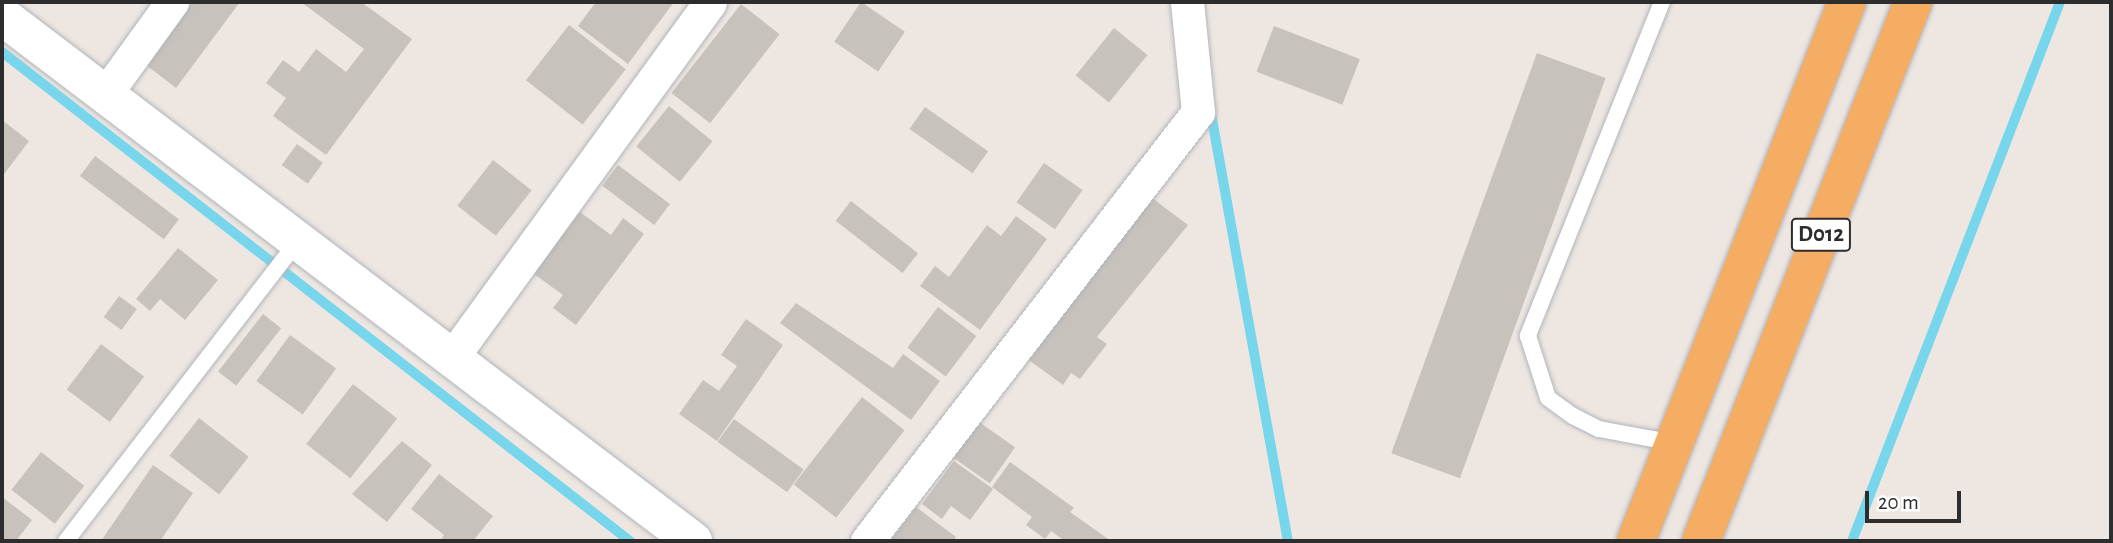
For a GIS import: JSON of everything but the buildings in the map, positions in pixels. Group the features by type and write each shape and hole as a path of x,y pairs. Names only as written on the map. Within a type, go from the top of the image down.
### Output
{"highway":[{"name":"D012","path":"1636,541 1847,2"},
{"name":"D012","path":"1701,541 1913,2"},
{"path":"1674,443 1694,432 1714,433 1725,446 1730,468"}],"street":[{"path":"104,96 172,2"},
{"path":"453,356 710,2"},
{"path":"867,541 1198,112 1187,2"},
{"path":"2,16 297,243 453,356 693,541"}],"lane":[{"path":"1662,2 1528,336 1548,398 1599,429 1674,443"},
{"path":"66,541 297,243"}],"waterway":[{"path":"1852,541 2060,2"},
{"path":"2,52 630,541"},
{"path":"1210,108 1288,541"}]}
